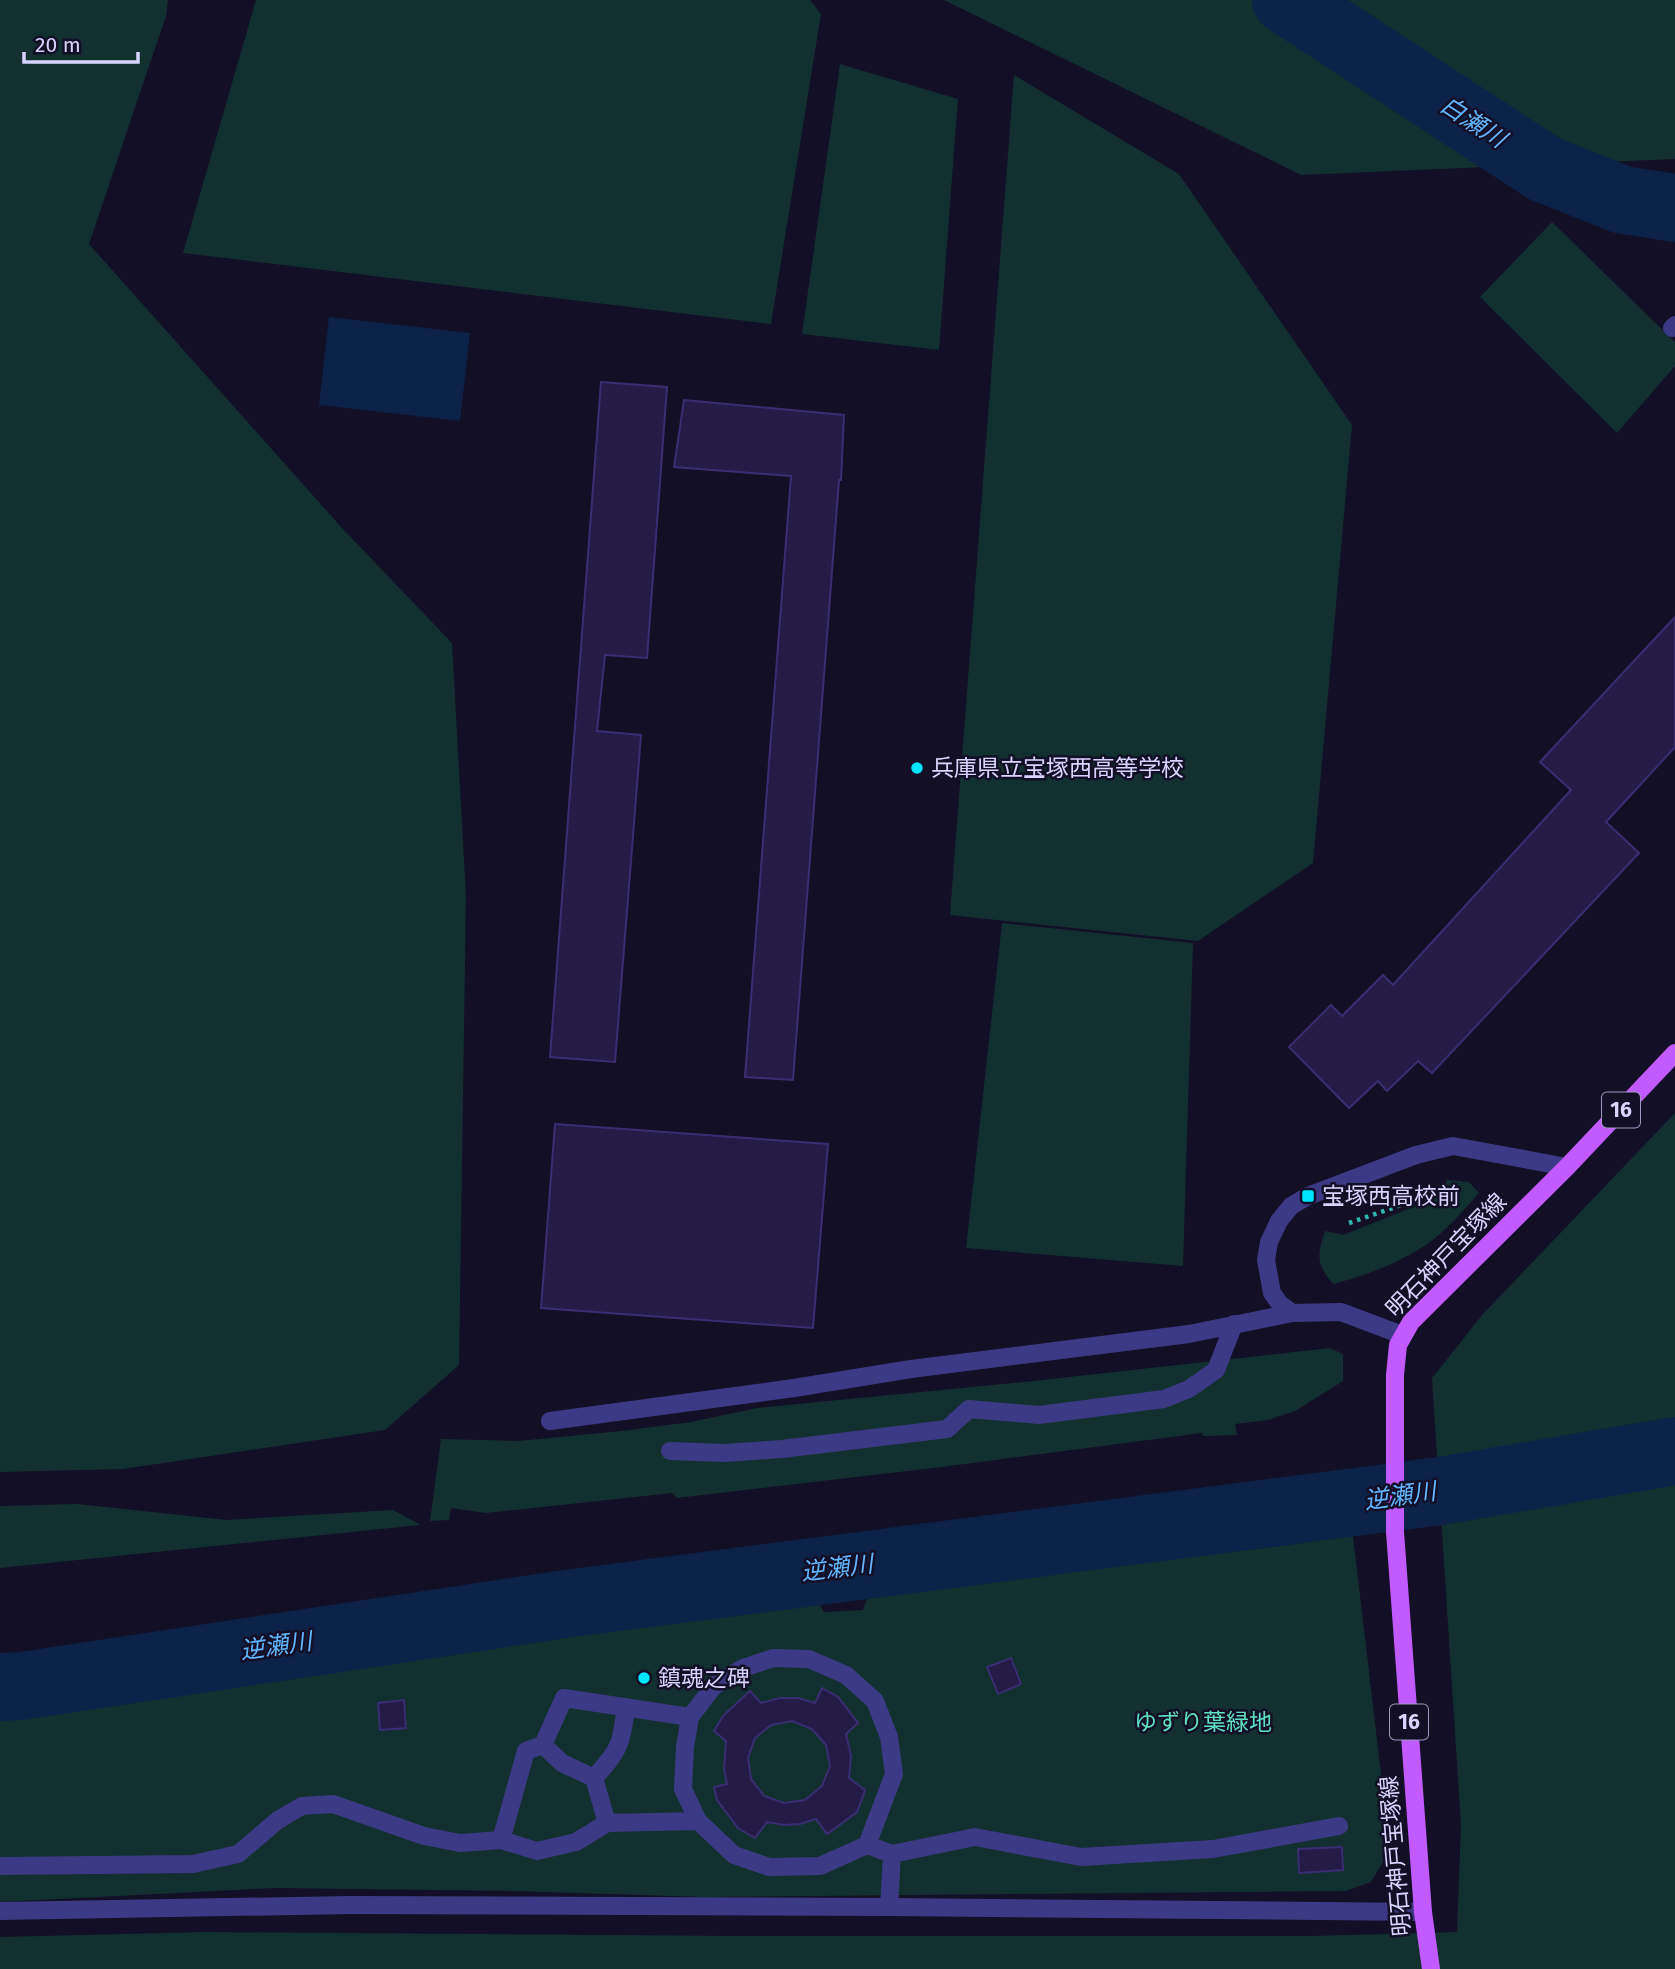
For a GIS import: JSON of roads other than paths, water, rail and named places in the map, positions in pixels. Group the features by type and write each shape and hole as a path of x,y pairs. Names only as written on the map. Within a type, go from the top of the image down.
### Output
{"main road":[{"name":"明石神戸宝塚線","path":"1431,1969 1423,1912 1395,1532 1395,1375 1398,1345 1411,1322 1567,1167 1675,1053"}],"street":[{"path":"1292,1313 1280,1304 1272,1293 1266,1260 1269,1242 1279,1221 1292,1206 1308,1196 1416,1155 1453,1146 1567,1167"},
{"path":"550,1421 794,1388 911,1369 1189,1334 1292,1313 1342,1312 1402,1335"},
{"path":"670,1451 724,1453 782,1449 947,1429 969,1409 1039,1415 1164,1399 1189,1389 1216,1370 1234,1324"},
{"path":"867,1845 894,1774 889,1737 875,1702 846,1675 809,1659 773,1658 743,1668 714,1686 690,1717 685,1747 684,1788 698,1821 734,1854 769,1867 820,1866 867,1845 892,1854 975,1837 1081,1857 1213,1849 1339,1826"},
{"path":"502,1840 526,1751 543,1745 564,1698 690,1717"},
{"path":"594,1778 622,1740 626,1706"},
{"path":"543,1745 562,1763 594,1778 607,1823"},
{"path":"0,1866 193,1864 238,1854 278,1820 302,1806 333,1804 424,1836 460,1843 502,1840 537,1851 576,1842 607,1823 698,1821"},
{"path":"889,1907 892,1854"},
{"path":"0,1910 349,1905 1423,1912"}],"water":[{"path":"329,317 470,333 460,421 319,405"}],"waterway":[{"name":"白瀬川","path":"1286,0 1545,169 1623,200 1675,208"},
{"name":"逆瀬川","path":"0,1687 572,1603 1440,1491 1675,1451"}],"place":[{"name":"兵庫県立宝塚西高等学校","path":"917,768"},
{"name":"宝塚西高校前","path":"1308,1196"},
{"name":"鎮魂之碑","path":"644,1678"}],"park label":[{"name":"ゆずり葉緑地","path":"1203,1722"}]}
